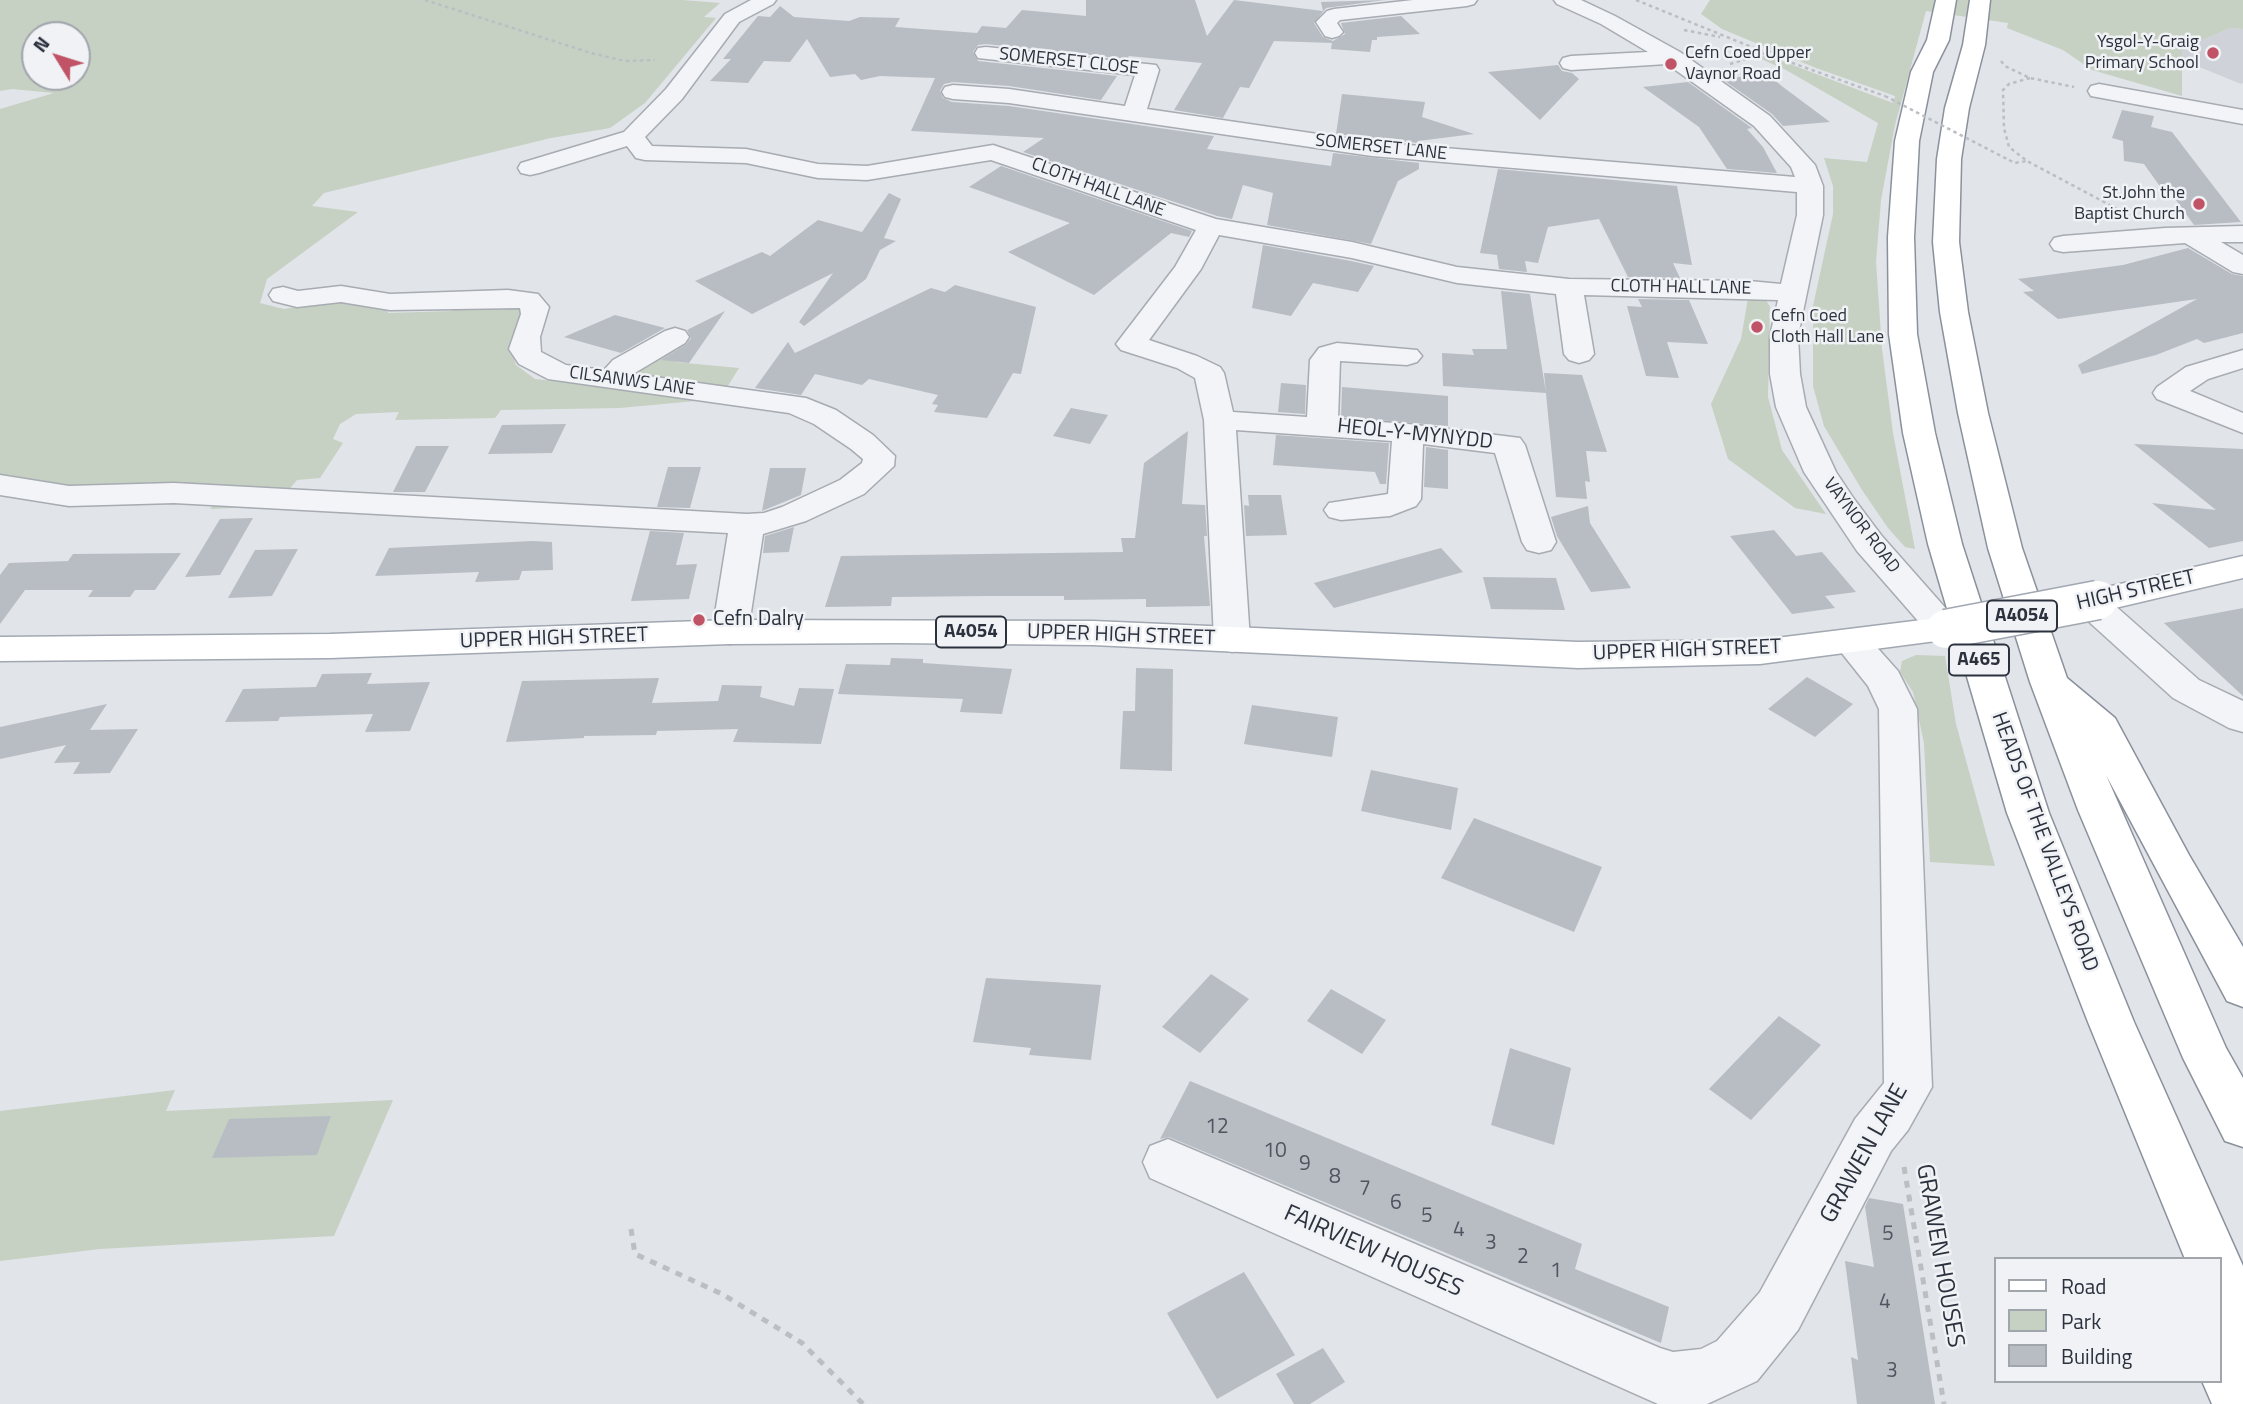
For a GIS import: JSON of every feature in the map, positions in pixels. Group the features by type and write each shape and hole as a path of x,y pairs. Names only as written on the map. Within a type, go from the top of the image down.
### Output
{"main road":[{"name":"HEADS OF THE VALLEYS ROAD","path":"1946,0 1970,47"},
{"name":"HEADS OF THE VALLEYS ROAD","path":"1980,0 1949,159 1946,242 1953,300 1973,413 2005,548 2049,682 2099,810 2201,1046 2243,1125"},
{"name":"HEADS OF THE VALLEYS ROAD","path":"1970,47 1922,72 1907,141 1902,237 1903,334 1919,433 1945,544 1983,677 2028,813 2116,1034 2210,1257"},
{"name":"HIGH STREET","path":"1941,626 2098,607 2243,567"},
{"name":"UPPER HIGH STREET","path":"0,649 330,646 730,632 1093,633 1578,655 1760,652 1851,642 1941,626"},
{"path":"2049,682 2101,728 2174,867 2243,988"},
{"name":"HEADS OF THE VALLEYS ROAD","path":"2222,1280 2243,1321"},
{"path":"2222,1361 2241,1404"}],"street":[{"path":"530,168 632,136 674,94 732,18 766,0"},
{"path":"1332,32 1326,22 1334,15 1467,0"},
{"name":"VAYNOR ROAD","path":"1564,0 1608,20 1672,57 1762,121 1803,164 1810,186 1810,215 1791,293 1784,336 1785,374 1791,407 1820,472 1869,543 1941,626"},
{"name":"SOMERSET CLOSE","path":"986,53 1148,70 1134,114"},
{"path":"1571,63 1672,57"},
{"path":"2099,91 2243,117"},
{"name":"SOMERSET LANE","path":"953,92 1009,96 1373,149 1810,186"},
{"name":"CLOTH HALL LANE","path":"632,136 645,153 746,156 835,173 884,172 993,152 1211,226 1352,250 1457,275 1569,287 1749,289 1791,293"},
{"path":"1211,226 1187,270 1131,344 1187,362 1209,373 1220,420 1232,640"},
{"path":"2063,244 2243,234"},
{"path":"2178,236 2243,266"},
{"path":"1569,287 1579,354"},
{"name":"CILSANWS LANE","path":"0,485 69,496 174,493 768,523 830,498 867,476 878,466 879,456 849,432 796,405 559,373 529,358 524,349 535,307 528,300 508,298 390,302 341,294 297,299 283,295"},
{"path":"611,380 624,366 676,337"},
{"path":"1322,425 1325,360 1329,355 1336,352 1407,356"},
{"path":"2243,359 2196,373 2168,393 2243,424"},
{"name":"HEOL-Y-MYNYDD","path":"1220,420 1322,425 1509,445 1539,542"},
{"path":"1341,510 1390,506 1404,499 1408,433"},
{"path":"730,632 747,523"},
{"path":"2098,607 2186,689 2243,718"},
{"name":"GRAWEN LANE","path":"1578,1342 1673,1380 1704,1377 1737,1361 1779,1311 1873,1135 1891,1115 1908,1087 1898,709 1885,680 1851,642"},
{"name":"FAIRVIEW HOUSES","path":"1168,1162 1578,1342"}],"path":[{"path":"425,0 591,53 625,61 654,60"},
{"path":"1636,0 1885,96 2015,163 2027,161"},
{"path":"1681,30 1738,41"},
{"path":"1970,47 2030,78 2099,91"},
{"path":"1756,56 1773,51"},
{"path":"2030,78 2008,84 2003,90 2004,128 2009,147 2027,161 2178,236"},
{"name":"GRAWEN HOUSES","path":"1891,1115 1913,1207 1944,1404"},
{"path":"631,1229 635,1254 722,1294 802,1343 863,1404"}],"shaded area":[{"name":"Ysgol-Y-Graig Primary School","path":"2230,28 2243,29 2241,84 2197,66 2198,61 2182,57 2182,49"}],"green space":[{"path":"0,0 682,0 720,3 704,17 716,18 645,103 610,128 551,138 324,193 312,206 358,212 267,279 260,303 284,309 339,301 387,305 388,313 452,311 468,303 523,308 511,347 516,365 535,379 717,399 620,408 501,410 495,418 395,420 399,412 356,414 340,424 333,439 343,443 320,478 297,480 275,506 210,509 216,502 0,494 0,109 54,93 33,91 91,91 91,21 21,21 21,90 0,91"},
{"path":"1710,0 2243,0 2243,29 2230,28 2182,49 2182,96 2092,70 2063,50 2007,28 2008,23 1926,11 1895,125 1881,200 1876,262 1882,349 1893,433 1915,549 1905,547 1888,528 1862,490 1824,426 1813,386 1813,306 1833,214 1833,186 1824,158 1867,162 1878,123 1786,70 1759,58 1766,55 1893,103 1895,96 1816,68 1722,29 1701,14"},
{"path":"1748,298 1766,300 1770,307 1768,397 1782,450 1826,514 1795,508 1728,459 1711,404 1741,339"},
{"path":"681,339 691,340 675,362 739,368 726,389 648,381 631,373"},
{"path":"1916,655 1945,656 1956,724 1995,866 1930,862 1924,743 1913,692 1900,672 1902,661"},
{"path":"175,1090 166,1111 393,1100 334,1236 100,1249 0,1261 0,1111"}],"building":[{"path":"1086,0 1195,0 1207,36 1234,0 1323,11 1321,2 1385,0 1326,8 1314,23 1323,37 1333,41 1345,34 1341,23 1401,16 1420,34 1377,37 1377,40 1372,40 1370,52 1331,49 1332,43 1274,41 1249,88 1240,87 1223,118 1174,110 1202,63 1129,56 1127,59 978,45 973,52 978,61 1117,76 1101,100 1009,86 953,82 944,84 940,91 943,98 952,102 1009,106 1214,136 1207,149 1331,166 1333,153 1419,163 1419,169 1398,181 1371,244 1267,225 1273,193 1243,185 1232,219 1023,152 1044,138 911,131 935,78 880,76 861,80 855,74 830,77 807,39 790,62 764,61 748,83 710,81 731,59 723,59 758,16 770,17 780,6 794,17 849,21 860,17 900,18 895,27 977,33 982,26 1006,28 1022,10 1086,16"},
{"path":"1558,65 1562,71 1572,73 1579,79 1540,120 1488,72"},
{"path":"1767,74 1830,122 1783,126 1772,114 1722,79"},
{"path":"1688,82 1752,128 1747,129 1763,147 1777,173 1727,169 1699,127 1643,87"},
{"path":"1342,94 1425,102 1422,117 1474,134 1418,143 1336,134"},
{"path":"2122,110 2154,116 2151,127 2172,132 2241,222 2194,225 2171,193 2164,192 2144,164 2124,161 2123,141 2112,138"},
{"path":"1001,166 1192,231 1189,237 1171,233 1094,295 1008,252 1070,223 969,187"},
{"path":"1498,169 1677,186 1692,265 1673,263 1680,278 1628,277 1599,219 1548,227 1538,263 1525,261 1527,272 1499,269 1497,255 1480,253"},
{"path":"889,193 901,199 884,238 896,241 880,250 866,279 804,326 799,322 833,273 752,314 695,281 762,252 770,256 818,220 862,232"},
{"path":"1263,245 1374,266 1358,292 1313,283 1291,316 1252,308"},
{"path":"2188,248 2232,274 2243,276 2243,333 2204,343 2197,339 2156,355 2082,374 2078,365 2197,299 2058,319 2023,292 2034,291 2018,279 2123,265"},
{"path":"955,285 1036,307 1021,374 1013,373 987,418 934,412 938,405 932,404 938,395 869,379 862,385 815,374 801,395 755,388 788,342 795,353 931,288 945,292"},
{"path":"1501,291 1530,294 1546,393 1443,386 1442,353 1474,355 1472,349 1507,349"},
{"path":"1638,299 1689,300 1708,344 1667,342 1679,378 1646,376 1627,306 1642,307"},
{"path":"725,311 689,363 661,360 687,344 691,338 687,330"},
{"path":"615,315 665,328 621,353 564,337"},
{"path":"1544,373 1582,375 1607,452 1586,451 1590,482 1585,481 1587,499 1556,497"},
{"path":"1281,383 1306,385 1305,414 1278,412"},
{"path":"1342,387 1448,396 1448,426 1341,417"},
{"path":"1071,408 1108,415 1090,444 1053,436"},
{"path":"566,424 552,453 488,454 502,425"},
{"path":"1188,431 1182,504 1205,505 1207,536 1204,536 1210,606 1146,607 1146,599 1064,600 1064,596 986,596 892,597 891,606 825,607 841,556 1123,552 1121,538 1135,538 1144,463"},
{"path":"1276,435 1389,443 1386,484 1380,484 1375,472 1273,465"},
{"path":"2134,444 2243,449 2243,541 2209,548 2152,503 2216,510"},
{"path":"416,446 449,446 425,492 393,492"},
{"path":"1426,447 1448,450 1448,489 1424,487"},
{"path":"668,467 701,467 690,508 657,507"},
{"path":"770,468 806,468 801,495 762,511"},
{"path":"1248,495 1281,495 1287,535 1246,536 1244,505 1249,506"},
{"path":"1588,506 1590,523 1631,588 1591,592 1557,536 1551,517"},
{"path":"253,518 220,575 185,577 220,519"},
{"path":"794,527 789,552 763,553 765,536"},
{"path":"1774,530 1796,556 1822,552 1856,592 1825,596 1835,608 1792,614 1730,536"},
{"path":"650,531 684,533 676,565 697,564 689,599 631,601"},
{"path":"552,542 553,570 522,571 519,580 475,582 479,572 375,576 389,548"},
{"path":"1441,548 1463,572 1334,608 1314,583"},
{"path":"298,549 272,596 228,598 255,550"},
{"path":"181,553 155,590 135,590 130,597 88,597 93,590 25,590 0,624 0,575 9,563 68,561 73,554"},
{"path":"1483,577 1556,578 1565,610 1491,609"},
{"path":"2243,608 2243,696 2164,623"},
{"path":"891,658 1012,669 1002,714 960,712 963,699 838,694 846,664 890,665"},
{"path":"1136,668 1173,669 1172,771 1120,769 1123,711 1135,711"},
{"path":"372,673 367,684 430,682 410,731 365,732 373,714 225,722 243,689 316,687 322,674"},
{"path":"1807,677 1853,704 1815,737 1768,709"},
{"path":"659,678 652,703 718,701 722,685 762,686 760,697 794,706 799,688 834,689 821,744 733,742 738,729 657,731 656,735 584,736 506,742 522,681"},
{"path":"107,704 90,730 138,729 110,773 73,774 80,762 54,763 66,745 0,759 0,727"},
{"path":"1252,705 1338,717 1332,757 1244,744"},
{"path":"1371,770 1458,788 1451,830 1361,811"},
{"path":"1474,818 1602,867 1574,932 1441,878"},
{"path":"1211,974 1249,999 1200,1053 1162,1027"},
{"path":"986,978 1101,985 1091,1060 1029,1055 1031,1048 973,1042"},
{"path":"1331,989 1386,1020 1362,1054 1307,1021"},
{"path":"1779,1016 1821,1045 1751,1120 1709,1089"},
{"path":"1510,1048 1571,1068 1554,1145 1491,1125"},
{"path":"1190,1081 1582,1244 1575,1269 1669,1307 1661,1343 1169,1137 1160,1139"},
{"path":"331,1116 317,1155 212,1158 229,1119"},
{"path":"1869,1198 1903,1204 1935,1404 1857,1404 1851,1357 1858,1360 1845,1261 1874,1267 1865,1207"},
{"path":"1244,1272 1295,1355 1217,1399 1167,1313"},
{"path":"1323,1348 1345,1382 1310,1404 1294,1404 1276,1374"}],"place":[{"name":"Ysgol-Y-Graig Primary School","path":"2213,53"},
{"name":"Cefn Coed Upper Vaynor Road","path":"1671,64"},
{"name":"St.John the Baptist Church","path":"2199,204"},
{"name":"Cefn Coed Cloth Hall Lane","path":"1757,327"},
{"name":"Cefn Dalry","path":"699,620"}]}
